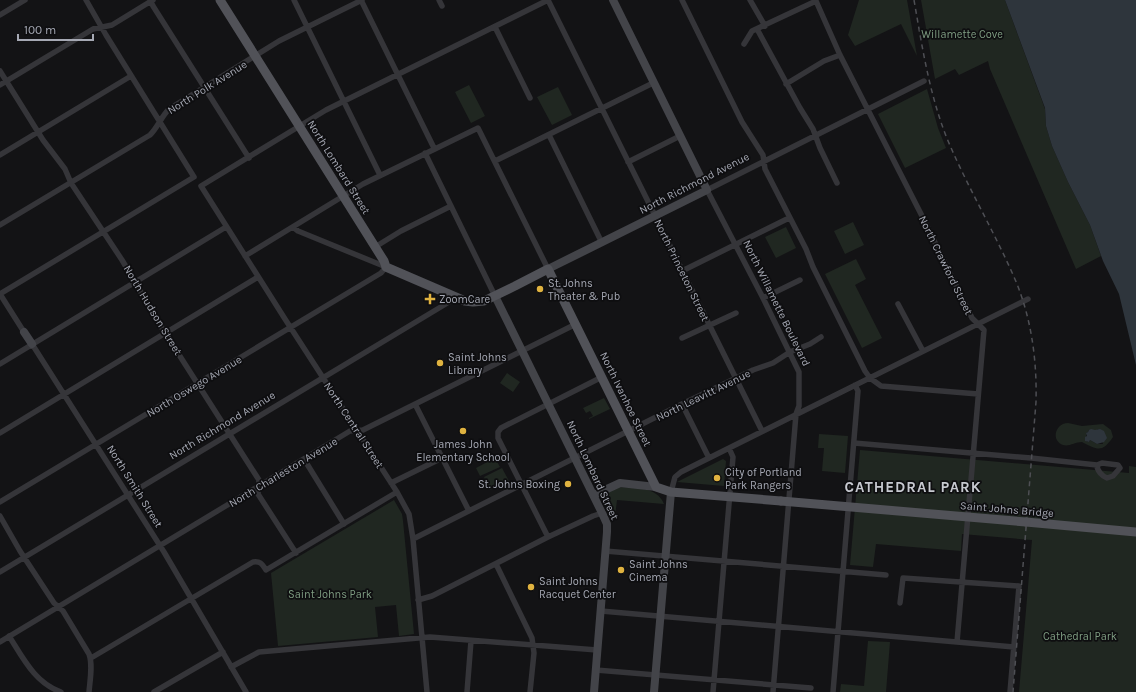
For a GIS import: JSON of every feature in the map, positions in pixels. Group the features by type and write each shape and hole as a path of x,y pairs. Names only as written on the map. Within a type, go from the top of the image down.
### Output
{"main road":[{"name":"North Lombard Street","path":"220,0 376,247 386,267"},
{"name":"North Willamette Boulevard","path":"612,0 708,190"},
{"name":"North Richmond Avenue","path":"454,296 473,302 484,301 708,190"},
{"path":"386,267 454,296"},
{"name":"North Ivanhoe Street","path":"548,268 656,487"},
{"name":"North Lombard Street","path":"495,296 594,495 607,528 594,692"},
{"name":"North Smith Street","path":"24,332 32,344"},
{"path":"594,495 620,483 656,487 661,490 672,492 665,556 654,692"},
{"name":"Saint Johns Bridge","path":"672,492 1136,532"}],"street":[{"path":"0,15 26,0"},
{"path":"0,294 194,176 131,76 86,0"},
{"path":"0,85 93,29 112,25 151,0 204,88 249,158 326,110 548,0"},
{"path":"294,0 380,175"},
{"path":"245,256 380,175 434,148 361,0"},
{"name":"North Polk Avenue","path":"0,225 150,135 156,129 163,115 169,109 279,42 361,0"},
{"path":"439,0 442,6"},
{"name":"North Princeton Street","path":"548,0 762,432"},
{"path":"682,0 742,122 763,155 765,169 870,378 881,386 978,394"},
{"path":"744,44 752,31 765,26 750,0"},
{"name":"North Crawford Street","path":"765,26 816,1 840,55 972,318 984,330 957,642"},
{"path":"495,26 530,98"},
{"path":"757,29 786,84 813,129 837,184"},
{"path":"786,84 824,62 840,55"},
{"name":"North Hudson Street","path":"0,71 38,132 65,169 71,183 89,208 122,260 134,283 259,480 258,494 296,553"},
{"path":"0,155 131,76"},
{"name":"North Richmond Avenue","path":"708,190 924,81"},
{"path":"495,161 653,83"},
{"name":"North Ivanhoe Street","path":"434,148 478,128 548,268"},
{"path":"549,135 602,243"},
{"path":"628,162 680,136"},
{"path":"425,153 495,296"},
{"name":"North Central Street","path":"249,158 201,186 322,378 397,492 409,514 413,539 426,692"},
{"name":"North Willamette Boulevard","path":"708,190 790,352 799,375 799,406 796,414 773,692"},
{"path":"376,247 401,231 451,206"},
{"path":"682,271 789,218"},
{"path":"0,364 226,227"},
{"path":"293,227 298,231 386,267"},
{"name":"North Oswego Avenue","path":"0,502 381,273 386,267"},
{"path":"0,433 258,277"},
{"path":"763,298 800,280"},
{"name":"North Smith Street","path":"0,294 24,332"},
{"name":"North Richmond Avenue","path":"0,572 449,302 454,296"},
{"path":"672,492 674,481 678,474 1028,299"},
{"path":"898,304 923,352"},
{"path":"682,338 736,313"},
{"name":"North Charleston Avenue","path":"0,642 350,431 363,430 576,324"},
{"name":"North Leavitt Avenue","path":"413,539 682,404 736,378 773,363 790,352 810,344 821,337"},
{"name":"North Smith Street","path":"32,344 160,546 246,692"},
{"path":"548,537 498,438 498,432 502,427 602,377"},
{"path":"833,692 858,391 855,385"},
{"path":"415,404 469,511"},
{"path":"682,404 709,458"},
{"path":"854,443 1097,465"},
{"path":"713,692 733,457 729,448"},
{"path":"391,483 442,458"},
{"path":"304,459 344,524"},
{"path":"91,658 253,562 262,564 266,570 397,492"},
{"path":"418,600 432,596 548,537 602,513"},
{"path":"0,516 25,558 54,603 62,611 91,658 89,692"},
{"path":"605,551 886,575"},
{"path":"496,564 532,638 534,646 530,692"},
{"path":"900,603 903,578 1019,586 1010,692"},
{"path":"601,611 1014,647"},
{"path":"9,636 33,672 44,683 61,692"},
{"path":"231,667 259,652 422,639 430,637 597,650"},
{"path":"467,692 471,641"},
{"path":"154,692 222,652"},
{"path":"596,670 811,688"}],"green space":[{"path":"859,0 907,0 917,56 901,24 855,46 848,35"},
{"name":"Willamette Cove","path":"921,0 1005,0 1045,109 1046,126 1052,146 1090,225 1101,256 1076,269 990,69 988,61 959,75 955,69 935,79"},
{"path":"469,85 485,116 471,123 455,92"},
{"path":"558,87 572,115 552,125 537,97"},
{"path":"927,89 938,128 946,148 905,168 878,114"},
{"path":"853,222 864,245 845,254 834,231"},
{"path":"786,227 796,248 776,258 765,237"},
{"path":"856,259 866,279 855,285 882,338 862,348 825,274"},
{"path":"507,373 520,382 513,392 500,383"},
{"path":"604,398 610,409 589,419 593,416 590,411 586,413 583,408"},
{"path":"1068,423 1082,426 1103,424 1111,430 1113,437 1103,448 1092,447 1082,442 1063,445 1059,443 1056,432 1060,426","holes":["1098,429 1103,444 1097,444 1090,440 1087,442 1085,437 1087,432 1089,430"]},
{"path":"819,434 848,436 845,473 822,471 824,448 818,448"},
{"name":"Cathedral Park","path":"860,450 1129,473 1129,466 1136,467 1136,692 1019,692 1032,540 962,534 961,551 876,544 873,567 850,565"},
{"path":"495,458 500,467 480,476 476,468"},
{"path":"723,459 726,461 724,486 677,482"},
{"path":"502,468 509,481 490,490 484,477"},
{"path":"618,487 638,488 651,491 661,498 664,504 617,500 615,517 612,520 601,497"},
{"name":"Saint Johns Park","path":"394,500 402,514 414,634 399,636 396,605 375,607 378,637 278,646 271,573"},
{"path":"868,641 890,642 886,692 840,692 841,684 864,686"}],"shaded area":[{"path":"1005,0 1136,0 1136,365 1119,294 1103,261 1090,225 1052,146 1046,126 1045,108"},
{"path":"1091,429 1100,429 1104,431 1107,438 1104,442 1097,444 1090,440 1089,442 1085,441 1085,437 1087,436 1086,433"}],"railway":[{"path":"914,0 927,69 935,103 946,136 1017,284 1030,327 1036,372 1036,402 1013,692"}],"place":[{"name":"St. Johns Theater & Pub","path":"540,289"},
{"name":"ZoomCare","path":"430,299"},
{"name":"Saint Johns Library","path":"440,363"},
{"name":"James John Elementary School","path":"463,431"},
{"name":"City of Portland Park Rangers","path":"717,478"},
{"name":"St. Johns Boxing","path":"568,484"},
{"name":"Saint Johns Cinema","path":"621,570"},
{"name":"Saint Johns Racquet Center","path":"531,587"}],"district":[{"name":"CATHEDRAL PARK","path":"913,487"}]}
